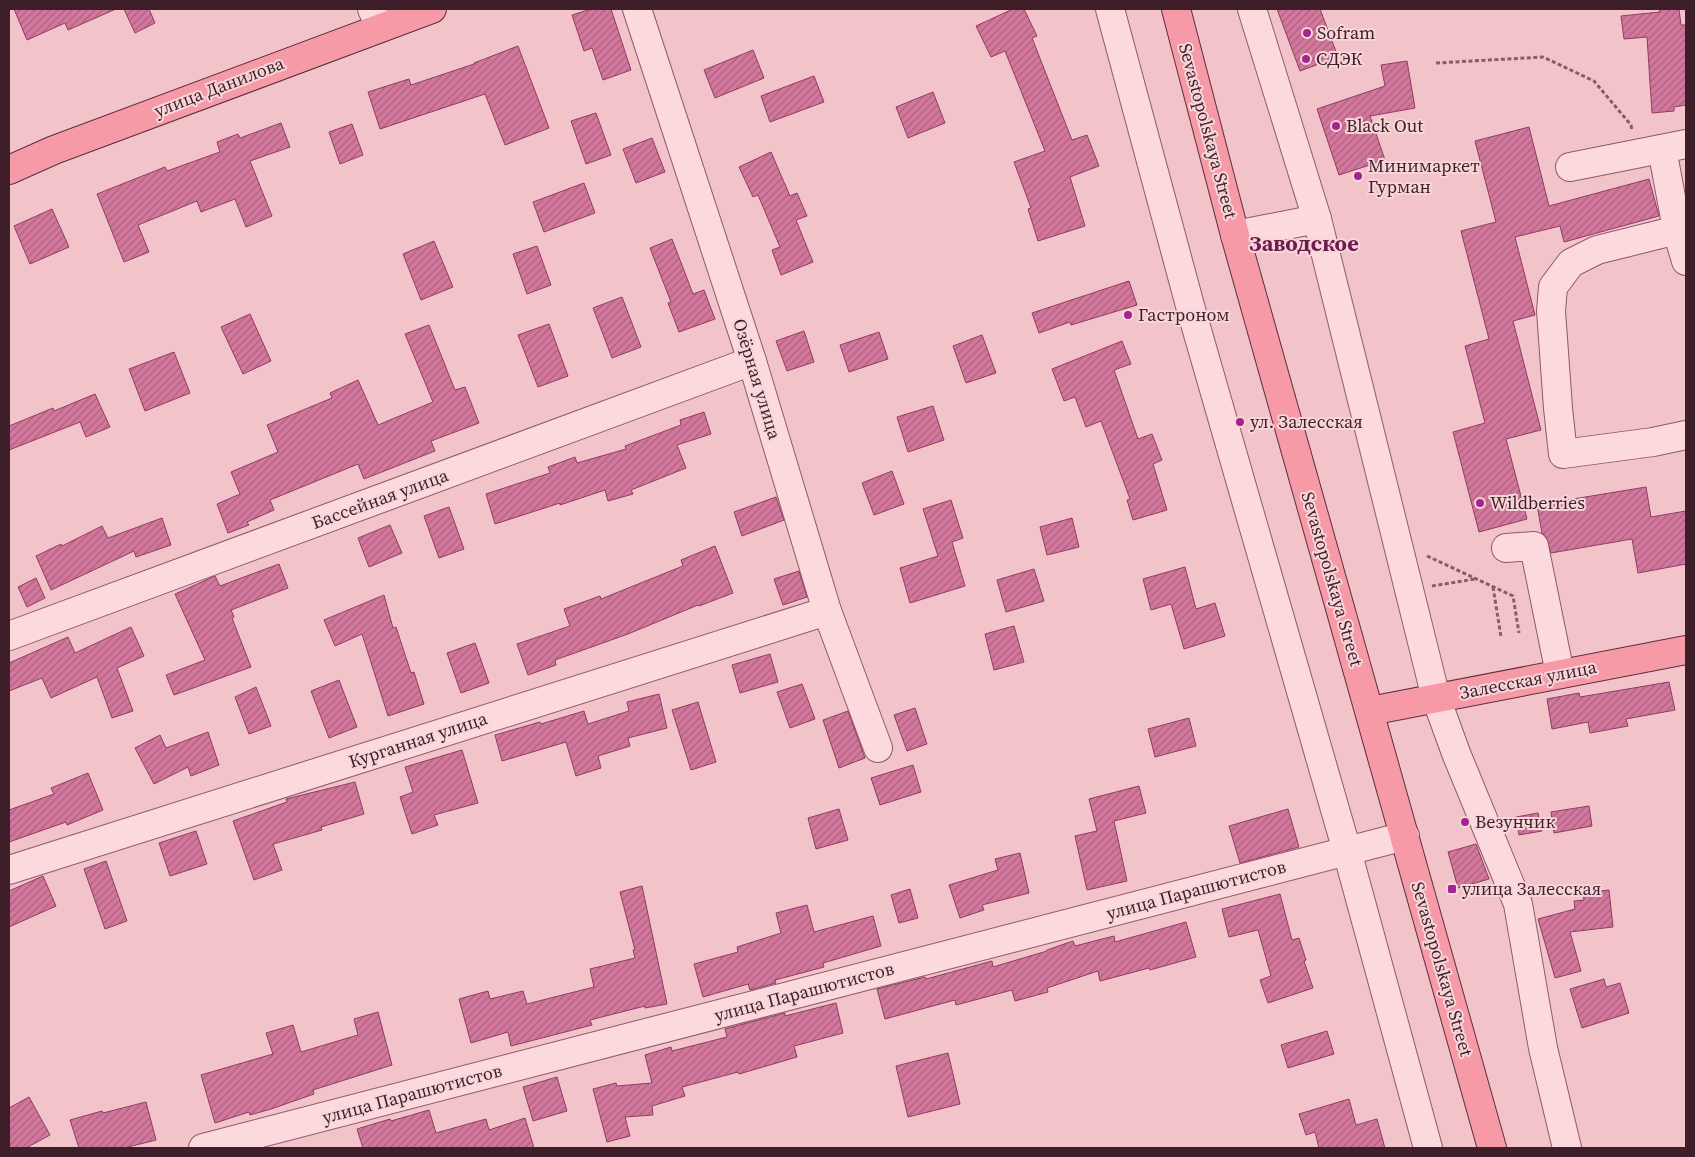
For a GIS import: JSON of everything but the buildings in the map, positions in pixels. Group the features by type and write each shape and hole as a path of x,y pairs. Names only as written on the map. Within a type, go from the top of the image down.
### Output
{"main road":[{"name":"улица Данилова","path":"9,170 376,18 432,9"},
{"name":"Sevastopolskaya Street","path":"1176,9 1235,235 1492,1148"},
{"name":"Залесская улица","path":"1370,711 1686,650"}],"street":[{"name":"Озёрная улица","path":"636,9 752,361 827,611 878,748"},
{"path":"1110,9 1192,313 1347,851 1428,1148"},
{"path":"1252,9 1317,219 1436,698 1456,754 1518,904 1542,1048 1567,1148"},
{"path":"1570,167 1674,146 1677,230 1686,261"},
{"path":"1235,235 1317,219"},
{"path":"1677,230 1597,250 1571,263 1553,287 1551,311 1563,454 1653,442 1686,435"},
{"name":"Бассейная улица","path":"9,636 752,361"},
{"path":"1506,548 1534,546 1560,674"},
{"name":"Курганная улица","path":"9,870 827,611"},
{"name":"улица Парашютистов","path":"203,1148 1404,836"}],"path":[{"path":"1436,63 1543,57 1594,81 1632,125 1635,154"},
{"path":"1397,541 1512,596 1519,633"},
{"path":"1409,590 1476,579"},
{"path":"1492,587 1501,637"}],"place":[{"name":"Sofram","path":"1307,33"},
{"name":"СДЭК","path":"1306,59"},
{"name":"Black Out","path":"1336,126"},
{"name":"Минимаркет Гурман","path":"1358,176"},
{"name":"Гастроном","path":"1128,315"},
{"name":"ул. Залесская","path":"1240,422"},
{"name":"Wildberries","path":"1480,503"},
{"name":"Везунчик","path":"1465,822"},
{"name":"улица Залесская","path":"1452,889"}],"district":[{"name":"Заводское","path":"1304,243"}]}
